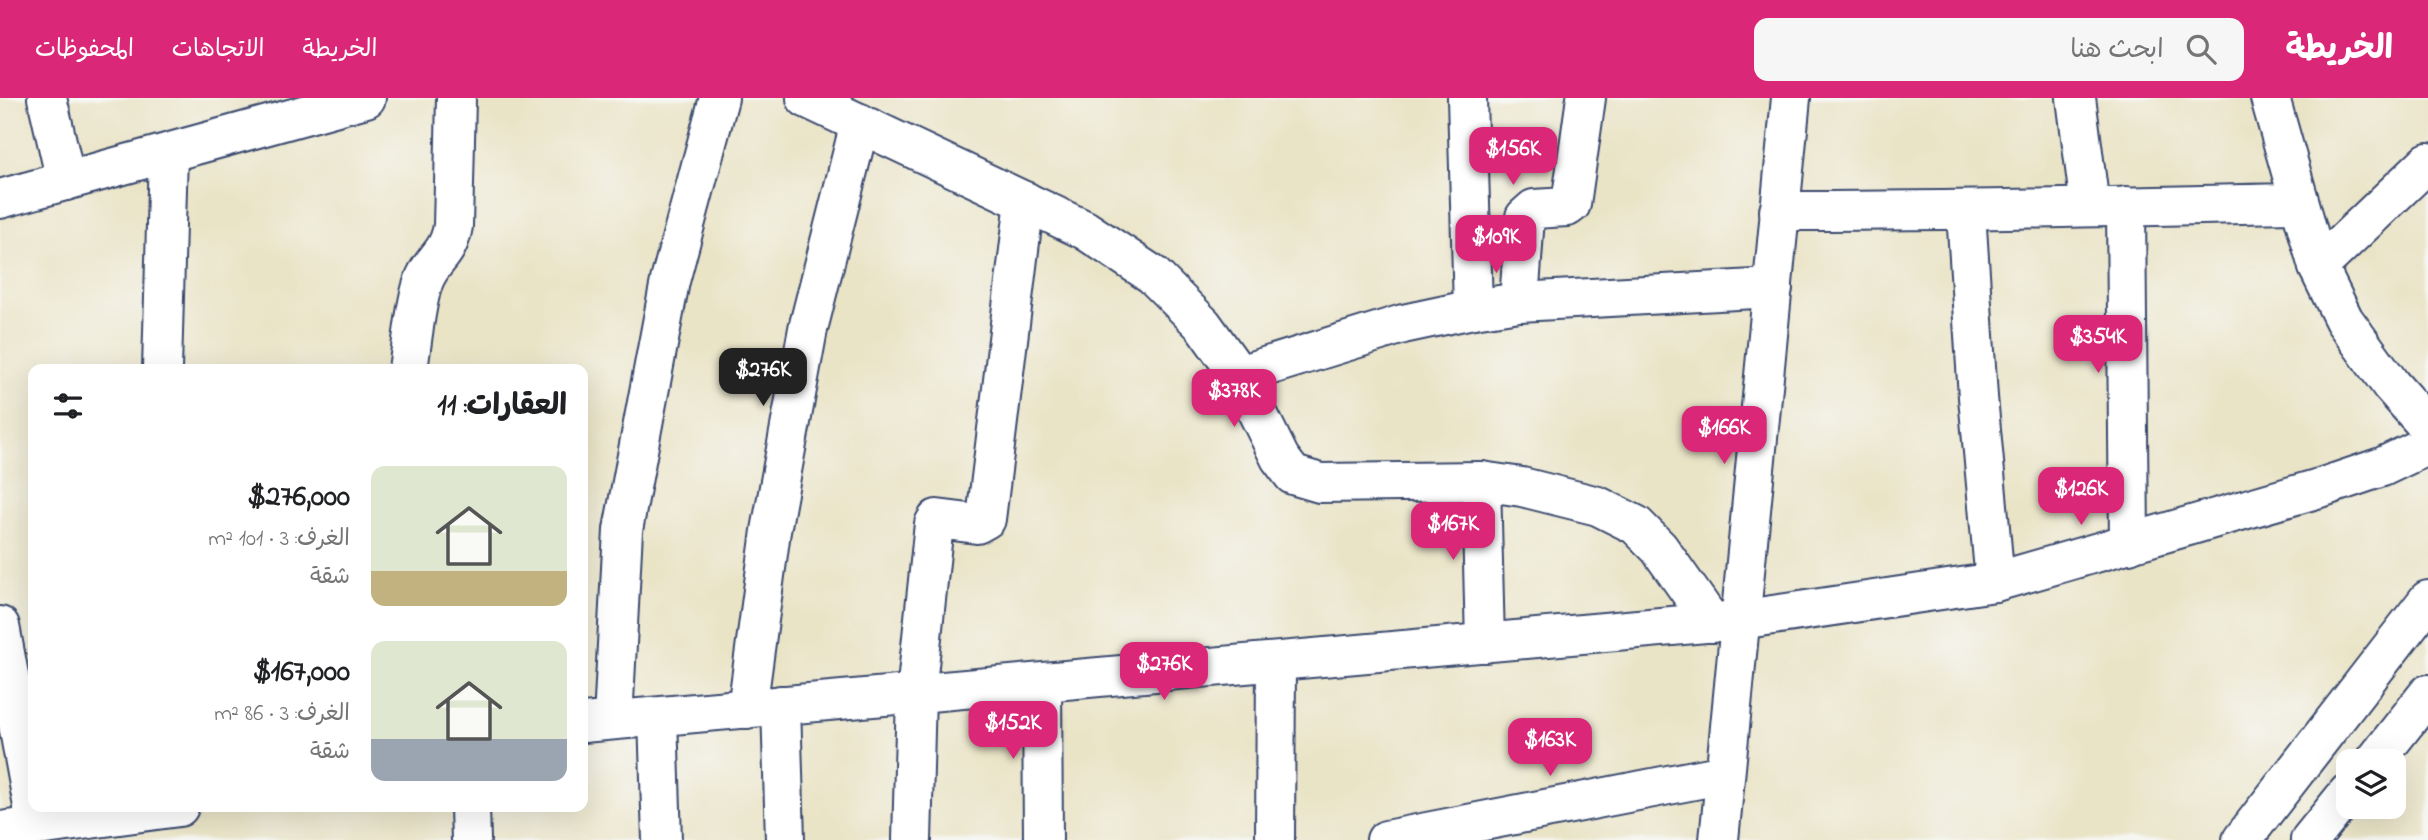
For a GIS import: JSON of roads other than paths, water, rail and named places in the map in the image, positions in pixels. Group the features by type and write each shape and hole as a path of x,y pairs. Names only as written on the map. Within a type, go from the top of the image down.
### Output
{"main road":[{"path":"47,98 66,181"},
{"path":"0,199 366,98"},
{"path":"409,364 425,279 444,254 451,239 456,98"},
{"path":"719,98 670,281 624,530 598,722 1726,622 1994,582 2323,487 2382,467 2428,445"},
{"path":"806,98 1085,230 1153,275 1203,325 1239,375 1280,458 1293,475 1320,483 1481,481 1522,487 1598,506 1636,525 1726,622"},
{"path":"1467,98 1473,309"},
{"path":"1519,302 1525,217 1534,209 1567,207 1570,204 1586,98"},
{"path":"1719,840 1725,774 1726,622 1773,288 1791,98"},
{"path":"2076,98 2108,207 2129,544"},
{"path":"2270,98 2318,267 2344,320 2391,385 2428,427"},
{"path":"785,840 764,707 771,531 808,329 860,123"},
{"path":"162,364 168,153"},
{"path":"2318,267 2428,162"},
{"path":"912,840 916,694 934,524 937,519 977,524 986,519 1025,201"},
{"path":"1779,211 1966,212 2299,204"},
{"path":"1966,212 1994,582"},
{"path":"1239,375 1404,324 1473,309 1519,302 1773,288"},
{"path":"1481,481 1485,643"},
{"path":"2242,840 2428,600"},
{"path":"0,626 26,818 157,816"},
{"path":"1275,840 1276,662"},
{"path":"1042,682 1043,840"},
{"path":"2384,749 2428,694"},
{"path":"658,717 662,840"},
{"path":"1386,840 1725,774"},
{"path":"2310,840 2336,808"},
{"path":"470,812 471,840"}]}
